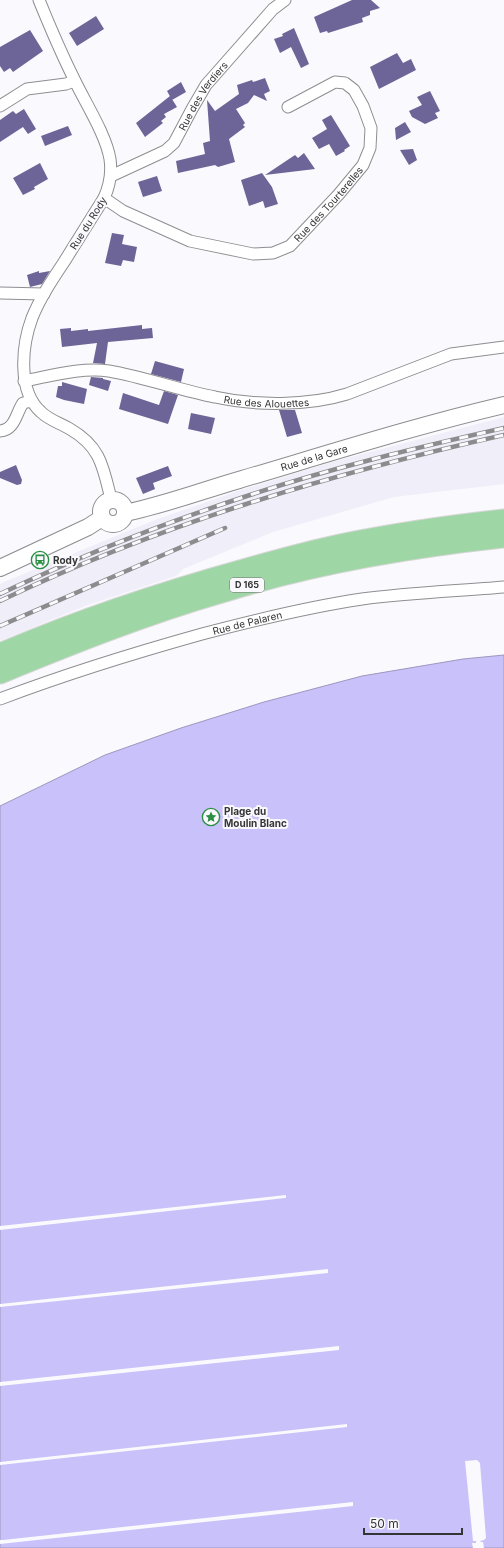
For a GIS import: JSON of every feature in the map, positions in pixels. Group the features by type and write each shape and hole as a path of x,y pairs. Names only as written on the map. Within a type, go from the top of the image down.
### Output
{"highway":[{"name":"D 165","path":"0,654 106,612 199,582 292,556 339,545 439,528 504,520"},
{"name":"D 165","path":"0,673 134,620 223,591 318,567 458,542 504,537"}],"main road":[{"name":"Rue de la Gare","path":"102,518 106,523 113,524 124,519 125,513 150,508 193,493 346,448 504,405"},
{"path":"0,568 88,527 102,518 100,512 101,506 111,499 121,503 124,507 125,513"}],"street":[{"name":"Rue du Rody","path":"39,0 74,81 104,139 110,158 111,176 109,188 104,198 44,294 32,319 24,361 24,381 32,401 41,412 81,436 96,451 101,462 111,499"},
{"name":"Rue des Verdiers","path":"111,176 165,151 174,143 206,85 273,9 285,0"},
{"path":"0,106 27,89 66,84 74,81"},
{"name":"Rue des Tourterelles","path":"104,198 123,211 190,241 253,254 273,253 290,246 339,194 363,165 370,148 371,128 363,106 354,90 345,83 336,82 330,84 288,107"},
{"path":"0,293 44,294"},
{"name":"Rue des Alouettes","path":"24,381 65,373 108,371 231,400 312,402 348,394 451,354 504,347"},
{"path":"0,431 8,430 19,409 24,403 32,401"},
{"name":"Rue de Palaren","path":"0,699 40,684 172,642 276,615 362,599 504,587"}],"shaded area":[{"path":"504,417 504,484 394,497 273,532 183,569 176,576 85,606 0,641 0,584 4,582 155,520 241,490 336,461"},
{"path":"504,655 504,1548 0,1548 0,806 105,755 181,728 264,702 362,676 463,659"}],"pier":[{"path":"286,1195 286,1198 0,1230 0,1226"},
{"path":"328,1269 328,1273 0,1307 0,1304"},
{"path":"339,1346 339,1350 0,1386 0,1382"},
{"path":"347,1424 347,1427 0,1465 0,1462"},
{"path":"477,1460 480,1463 486,1538 480,1541 483,1542 484,1548 473,1548 472,1543 476,1543 476,1541 473,1541 465,1461"},
{"path":"353,1502 353,1506 0,1544 0,1540"}],"building":[{"path":"352,0 371,0 380,8 370,11 370,15 362,18 363,22 328,33 327,31 320,33 314,17"},
{"path":"96,16 104,29 77,46 69,33"},
{"path":"294,28 309,64 301,68 291,47 280,53 274,39 283,36 282,34"},
{"path":"30,30 43,51 13,72 10,68 4,72 0,66 0,47"},
{"path":"397,53 403,63 411,59 416,70 379,89 370,67"},
{"path":"265,78 270,91 264,94 267,101 254,95 248,103 236,109 245,123 243,125 245,127 229,139 235,162 218,167 215,165 178,173 176,161 205,154 203,143 210,141 207,100 215,111 239,94 237,85 252,80 253,82"},
{"path":"181,82 186,92 172,100 167,91"},
{"path":"430,91 440,111 435,113 438,118 425,124 412,117 409,111 422,105 417,97"},
{"path":"170,96 177,107 164,114 166,117 161,121 163,123 145,137 136,123"},
{"path":"24,109 36,129 28,134 23,127 0,142 0,120 13,111 16,114"},
{"path":"331,115 350,146 336,156 329,144 319,149 312,138 327,129 322,120"},
{"path":"405,122 411,132 396,140 395,128"},
{"path":"68,126 72,135 45,146 41,136"},
{"path":"413,149 417,160 409,165 400,150"},
{"path":"304,153 315,169 265,175 295,155 298,158"},
{"path":"40,163 48,179 34,187 35,189 23,195 13,178"},
{"path":"262,173 272,187 278,204 265,208 263,201 249,206 241,180"},
{"path":"157,176 162,191 143,197 138,182"},
{"path":"112,233 124,235 122,244 137,247 134,262 123,260 121,266 105,263"},
{"path":"39,271 39,273 50,271 42,284 30,287 27,275"},
{"path":"142,325 142,329 152,328 153,338 108,342 105,364 93,363 97,343 62,347 60,329 71,328 71,331 88,329 88,331"},
{"path":"155,361 184,369 181,382 151,374"},
{"path":"91,377 103,378 111,381 108,391 89,385"},
{"path":"62,382 87,389 84,404 56,397 58,386 62,386"},
{"path":"164,391 178,395 168,424 119,409 123,393 159,405"},
{"path":"279,410 295,410 302,433 287,437"},
{"path":"191,413 215,418 211,434 188,429"},
{"path":"16,465 22,480 21,484 17,485 0,478 0,472"},
{"path":"168,466 172,476 153,483 155,489 143,494 136,478"}],"railway":[{"path":"0,594 125,540 253,494 346,466 504,428"},
{"path":"0,601 60,573 122,548 247,504 311,484 439,450 504,435"},
{"path":"0,626 225,528"}],"place":[{"name":"Rody","path":"40,560"},
{"name":"Plage du Moulin Blanc","path":"211,817"}]}
